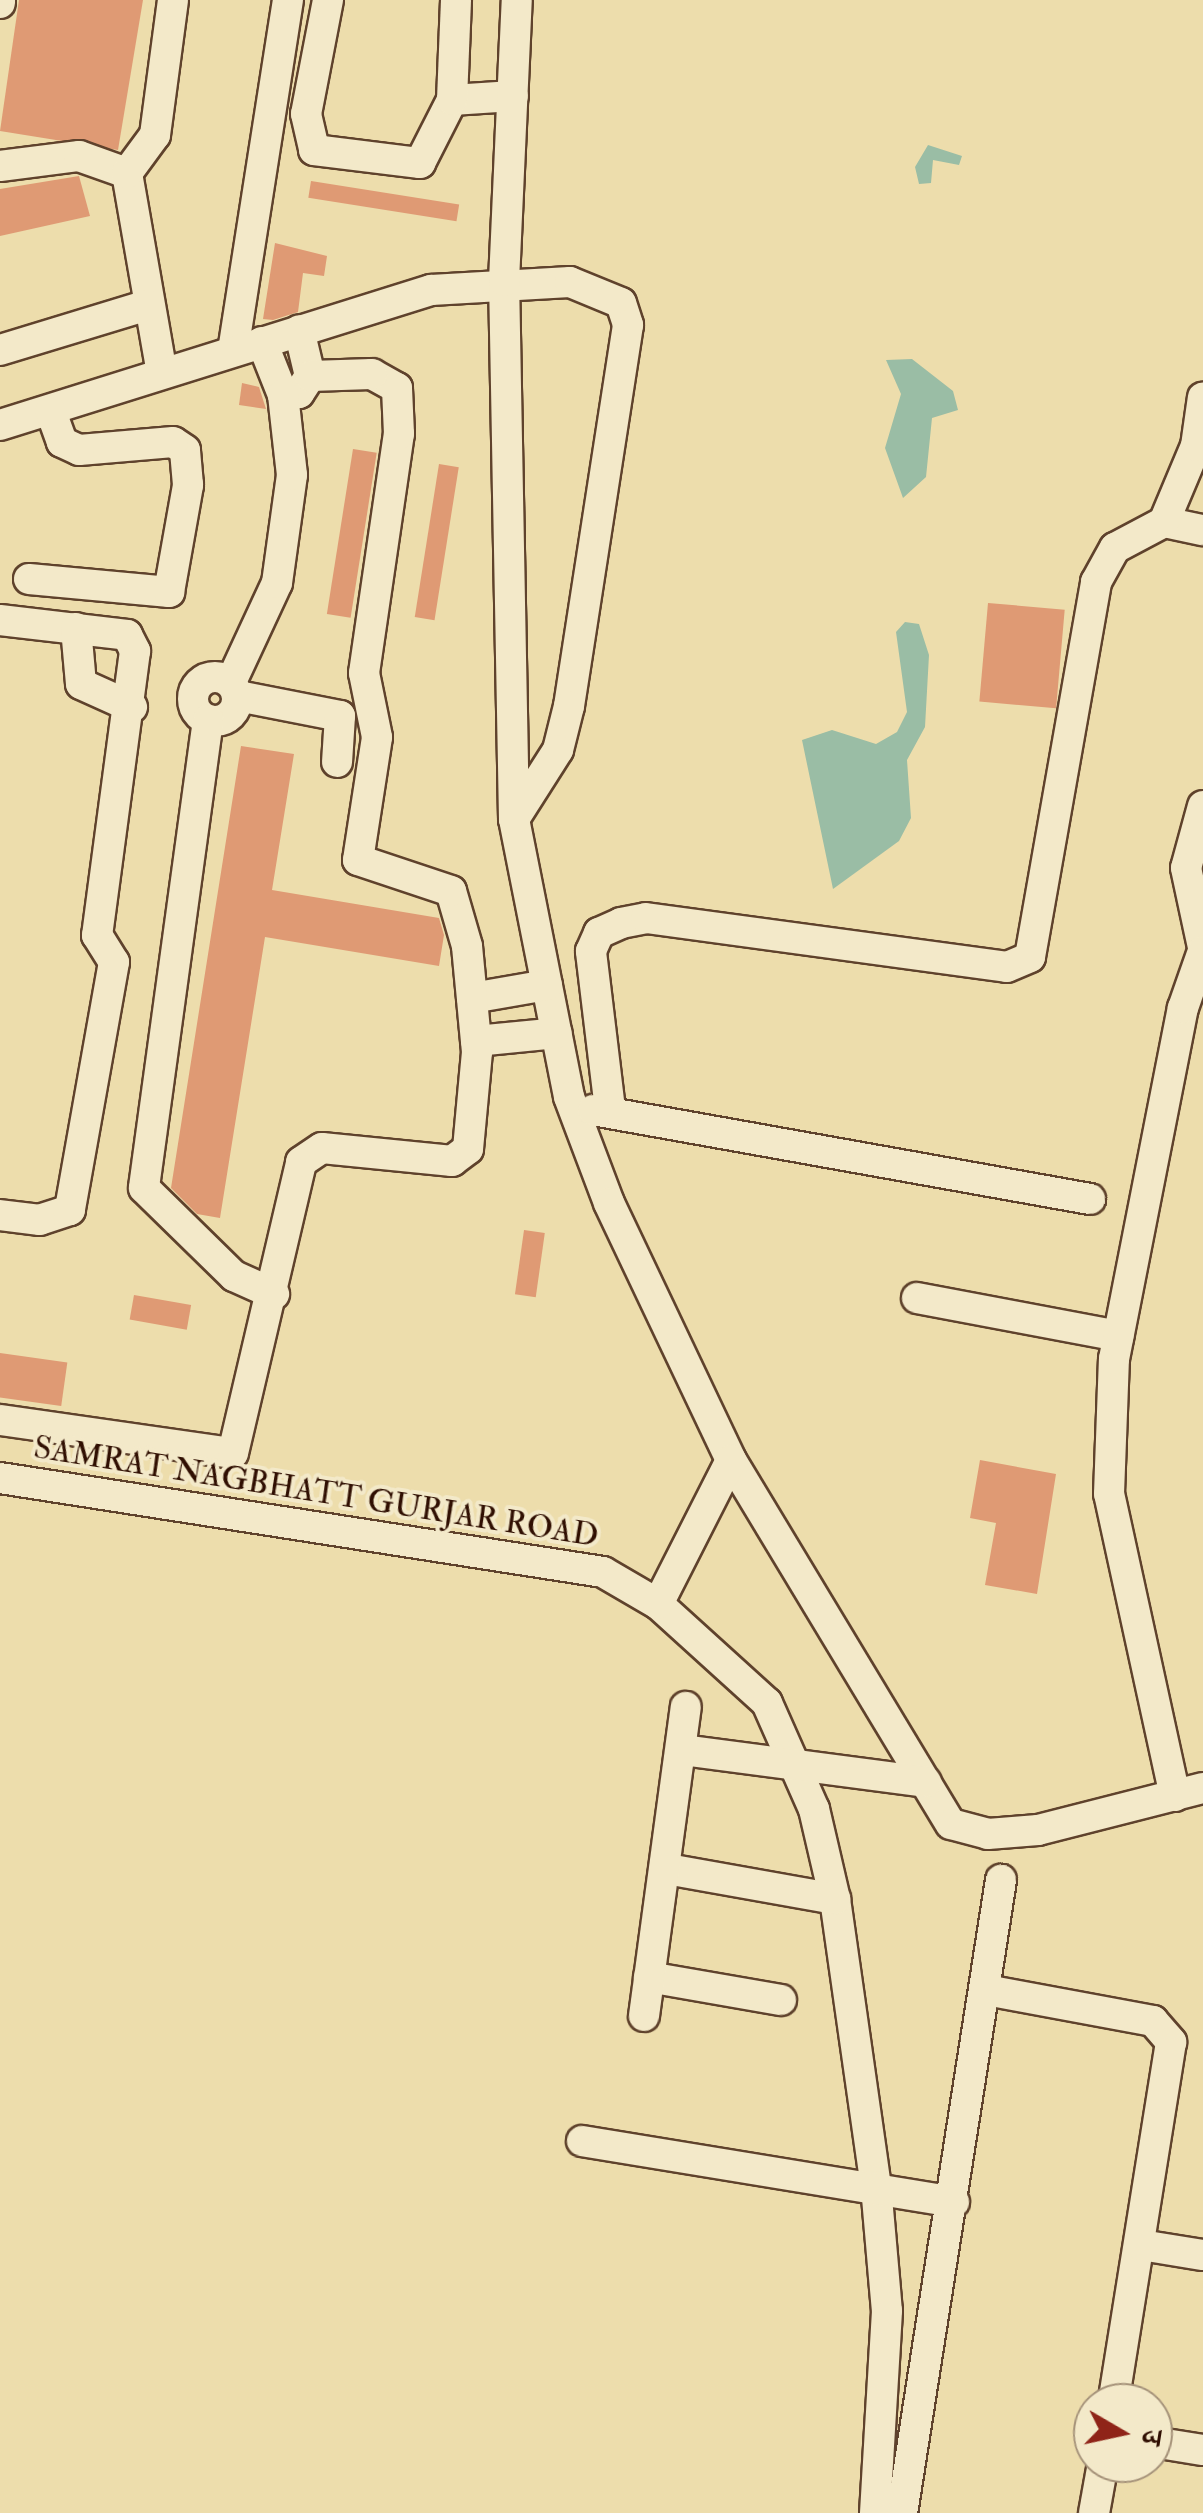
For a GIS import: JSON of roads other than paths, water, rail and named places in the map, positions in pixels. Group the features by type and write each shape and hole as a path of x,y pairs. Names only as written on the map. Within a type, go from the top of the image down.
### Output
{"street":[{"path":"162,373 127,173 155,134 173,0"},
{"path":"274,1294 234,1276 144,1188 208,720 230,716 234,689 278,583 292,475 283,395 248,347 288,0"},
{"path":"328,0 306,114 314,150 420,163 452,100 456,0"},
{"path":"517,0 504,280 514,819 575,1113 730,1460 951,1824 988,1834 1189,1792 1109,1494 1118,1336 1182,1008 1203,949 1200,912 1187,852 1203,806"},
{"path":"452,100 514,96"},
{"path":"0,166 79,156 127,173"},
{"path":"0,425 431,290 504,280 601,292 620,304 628,325 570,706 558,750 514,819"},
{"path":"0,350 148,305"},
{"path":"283,395 299,393 310,376 299,330"},
{"path":"0,1420 233,1452 308,1153 462,1158 477,1095 476,1041 472,998 451,891 358,860 377,737 364,673 399,434 396,388 372,374 310,376"},
{"path":"610,1108 591,950 599,934 621,924 646,918 1007,967 1030,956 1096,582 1116,548 1164,522 1196,446 1203,397"},
{"path":"30,579 169,592 188,485 185,450 173,442 78,450 62,442 51,411"},
{"path":"1164,522 1203,530"},
{"path":"0,620 127,635 132,707 98,934 114,962 70,1210 40,1220 0,1215"},
{"path":"76,628 82,684 132,707"},
{"path":"234,689 340,716 337,762"},
{"path":"472,998 547,985"},
{"path":"476,1041 557,1033"},
{"path":"575,1113 610,1108 1090,1200"},
{"path":"917,1298 1118,1336"},
{"path":"658,1604 730,1460"},
{"name":"SAMRAT NAGBHATT GURJAR ROAD","path":"0,1478 604,1572 658,1604 767,1703 798,1767 835,1899 876,2186 887,2311 875,2513"},
{"path":"644,2016 686,1707"},
{"path":"683,1750 926,1782"},
{"path":"667,1869 835,1899"},
{"path":"902,2513 954,2202 1001,1880"},
{"path":"649,1977 781,2000"},
{"path":"986,1990 1162,2026 1174,2064 1117,2383"},
{"path":"582,2141 876,2186 954,2202"},
{"path":"1141,2245 1203,2254"},
{"path":"1173,2445 1203,2450"},
{"path":"1094,2513 1099,2483"}]}
